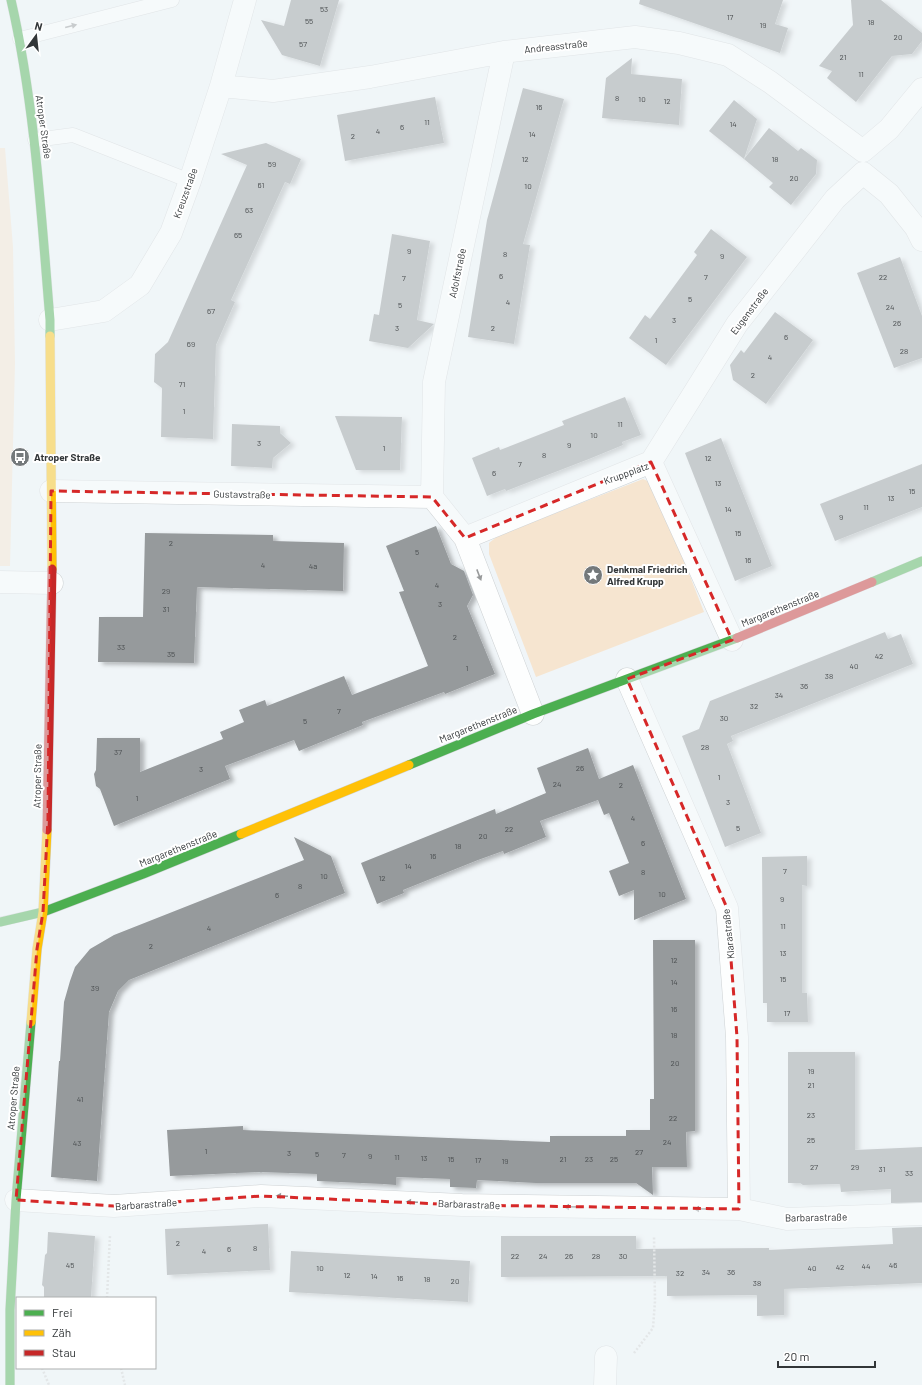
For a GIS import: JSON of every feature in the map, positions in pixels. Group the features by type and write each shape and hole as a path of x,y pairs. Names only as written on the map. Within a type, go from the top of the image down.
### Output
{"street":[{"name":"Atroper Straße","path":"10,1385 10,1310 16,1200 37,949 43,912 48,819 52,583 50,320 35,140 20,39 11,0"},
{"name":"Kreuzstraße","path":"50,320 104,311 140,285 171,233 190,182 221,86 245,0"},
{"name":"Andreasstraße","path":"221,86 273,91 370,77 504,52 635,38 679,43 728,56 770,82 863,151"},
{"name":"Adolfstraße","path":"432,497 434,382 504,52"},
{"path":"922,89 889,129 863,151 863,173 889,194 916,228 922,240"},
{"name":"Eugenstraße","path":"650,462 737,324 835,199 863,173"},
{"name":"Kruppplatz","path":"465,538 650,462 732,640"},
{"name":"Gustavstraße","path":"51,491 432,497"},
{"path":"432,497 465,538 533,714"},
{"name":"Margarethenstraße","path":"0,922 43,912 143,874 533,714 732,640 922,561"},
{"path":"0,582 52,583"},
{"name":"Klarastraße","path":"627,679 727,908 737,1037 739,1209"},
{"name":"Barbarastraße","path":"16,1200 111,1206 261,1196 462,1205 739,1209 787,1219 922,1214"}],"lane":[{"path":"20,39 172,0"},
{"path":"35,140 73,135 190,182"}],"path":[{"path":"107,1297 111,1206"},
{"path":"606,1372 637,1351 653,1328 655,1301 653,1208"},
{"path":"42,1369 49,1385"},
{"path":"121,1369 125,1385"}],"highlighted area":[{"path":"651,462 732,640 627,679 727,908 737,1037 739,1209 462,1205 261,1196 114,1206 16,1200 37,949 43,912 48,819 51,491 432,497 465,538"}],"shaded area":[{"path":"0,148 5,148 13,247 15,363 10,566 0,566"},
{"path":"643,479 654,484 704,612 536,677 489,554 489,543 499,535"}],"building":[{"path":"291,0 339,0 320,66 282,55 261,20 284,26"},
{"path":"640,0 783,0 775,24 788,28 780,53 639,4"},
{"path":"851,0 881,0 922,33 922,41 912,54 892,56 856,102 827,78 832,71 819,66 853,25"},
{"path":"632,58 631,74 682,79 679,125 602,118 606,78"},
{"path":"523,88 564,99 523,244 530,245 514,344 468,337 487,220"},
{"path":"435,97 444,143 345,161 337,115"},
{"path":"734,100 757,119 744,159 709,131"},
{"path":"769,128 798,151 801,148 817,160 816,174 791,205 769,187 773,183 744,159"},
{"path":"266,143 301,159 290,184 285,182 231,300 235,302 216,345 213,439 161,437 162,388 154,382 155,354 168,342 247,165 221,154"},
{"path":"711,229 747,257 666,365 629,338 645,315 650,319 697,255 694,252"},
{"path":"392,234 430,241 417,320 434,324 408,348 369,341 374,314 379,315"},
{"path":"900,257 922,316 922,358 894,368 857,273"},
{"path":"775,312 813,340 766,404 733,380 730,365 741,350 744,353"},
{"path":"625,397 641,435 622,442 623,445 589,459 506,491 505,489 487,496 472,458 499,447 500,450 564,425 562,421"},
{"path":"335,416 402,417 400,470 356,470"},
{"path":"232,424 280,426 280,433 291,443 273,458 272,468 231,466"},
{"path":"721,438 772,566 735,581 685,453"},
{"path":"922,464 922,507 835,541 820,504"},
{"path":"436,526 451,564 464,571 473,595 467,606 495,674 445,694 444,692 362,722 363,725 299,751 294,740 225,766 230,779 114,826 100,789 96,786 94,774 96,770 97,738 140,738 140,772 223,739 220,732 244,722 239,710 265,700 267,706 344,676 352,695 428,666 399,592 404,591 386,546"},
{"path":"145,533 273,535 273,541 344,543 343,591 197,587 194,663 98,662 99,617 143,617"},
{"path":"885,632 888,639 901,634 913,664 731,736 733,741 727,744 761,833 725,847 682,736 699,729 710,701"},
{"path":"588,748 599,779 633,765 686,899 634,920 634,890 619,896 609,871 629,863 609,813 604,815 598,800 540,821 546,837 504,854 503,851 478,860 403,890 404,893 377,904 361,863 495,809 496,814 546,793 537,768"},
{"path":"294,837 331,856 345,893 129,980 118,991 109,1012 97,1181 51,1177 64,1002 75,967 90,949 114,935 304,860"},
{"path":"807,856 807,886 802,885 802,993 807,993 808,1022 767,1022 767,1003 763,1003 762,857"},
{"path":"653,940 695,940 695,1131 686,1132 687,1167 652,1167 653,1195 636,1183 536,1183 477,1180 476,1188 450,1187 450,1179 396,1177 396,1185 317,1181 317,1174 261,1172 170,1176 167,1130 243,1126 243,1130 550,1142 550,1136 626,1136 626,1130 650,1130 650,1099 654,1099"},
{"path":"788,1052 855,1052 855,1150 922,1147 922,1202 891,1203 891,1189 841,1192 840,1184 803,1185 800,1183 788,1183"},
{"path":"268,1224 270,1270 167,1275 165,1229"},
{"path":"922,1227 922,1283 784,1289 784,1315 757,1316 757,1295 667,1296 667,1276 501,1277 501,1236 636,1236 636,1249 769,1248 769,1250 893,1244 892,1228"},
{"path":"48,1232 95,1236 91,1297 44,1297 44,1287 42,1285 45,1255 47,1253"},
{"path":"291,1251 470,1261 468,1302 289,1292"}],"traffic: fast":[{"path":"11,0 32,119 50,320 50,336"},
{"path":"872,582 922,561"},
{"path":"409,765 533,714 737,638"},
{"path":"0,922 43,912 143,874 241,834"},
{"path":"10,1385 10,1310 16,1200 31,1022"}],"traffic: slow":[{"path":"50,336 52,569"},
{"path":"241,834 409,765"},
{"path":"31,1022 37,949 43,912 47,830"}],"traffic: jam":[{"path":"47,830 52,569"},
{"path":"737,638 872,582"}],"place":[{"name":"Atroper Straße","path":"20,457"},
{"name":"Denkmal Friedrich Alfred Krupp","path":"593,575"}]}
